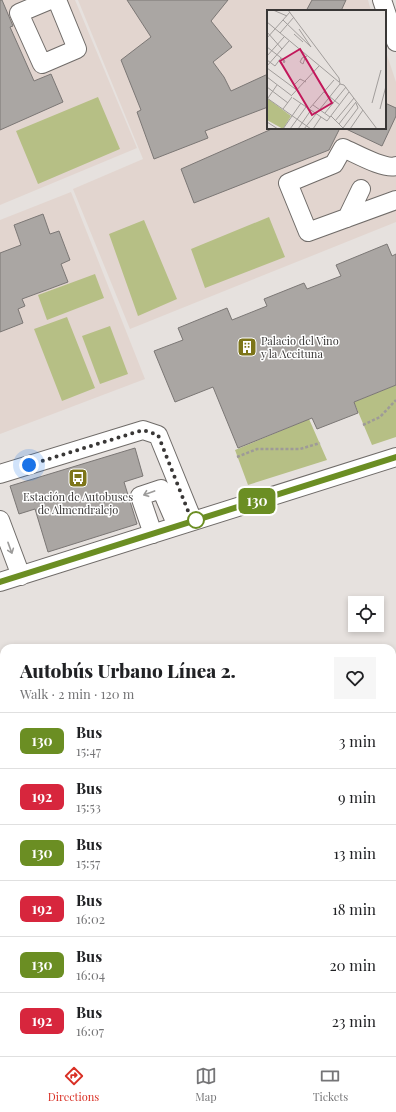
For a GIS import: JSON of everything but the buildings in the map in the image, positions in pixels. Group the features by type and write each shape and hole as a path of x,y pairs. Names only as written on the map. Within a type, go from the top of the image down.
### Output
{"street":[{"path":"50,0 19,13 42,64 77,49 57,0"},
{"path":"382,0 385,10"},
{"path":"386,12 396,42"},
{"path":"395,171 343,148 334,164 288,183 308,232 396,200"},
{"path":"347,218 361,190"},
{"path":"0,474 143,430 158,435 185,524"},
{"path":"0,582 396,457"},
{"path":"153,534 140,496 161,489 185,524"},
{"path":"0,520 21,576"}],"path":[{"path":"363,425 380,417 396,400"},
{"path":"237,457 257,449 300,449 320,444"}],"shaded area":[{"path":"0,0 75,0 137,148 0,205"},
{"path":"78,0 368,0 371,10 267,10 267,129 386,129 386,52 396,82 396,222 130,329 73,189 143,159"},
{"path":"71,192 145,379 0,434 0,220"}],"green space":[{"path":"98,97 120,149 38,184 16,131"},
{"path":"269,217 285,257 205,288 191,249"},
{"path":"144,220 177,299 138,316 109,234"},
{"path":"95,274 104,298 47,320 38,295"},
{"path":"67,317 95,388 62,401 34,329"},
{"path":"110,326 128,374 100,384 82,336"},
{"path":"396,385 396,437 372,445 354,402"},
{"path":"309,419 327,460 248,485 235,450"}],"bus line":[{"name":"130","path":"0,582 396,457"}],"place":[{"name":"Palacio del Vino y la Aceituna","path":"247,347"},
{"name":"Estación de Autobuses de Almendralejo","path":"78,478"}],"route":[{"path":"29,465 143,430 158,435 192,521 196,520"}]}
